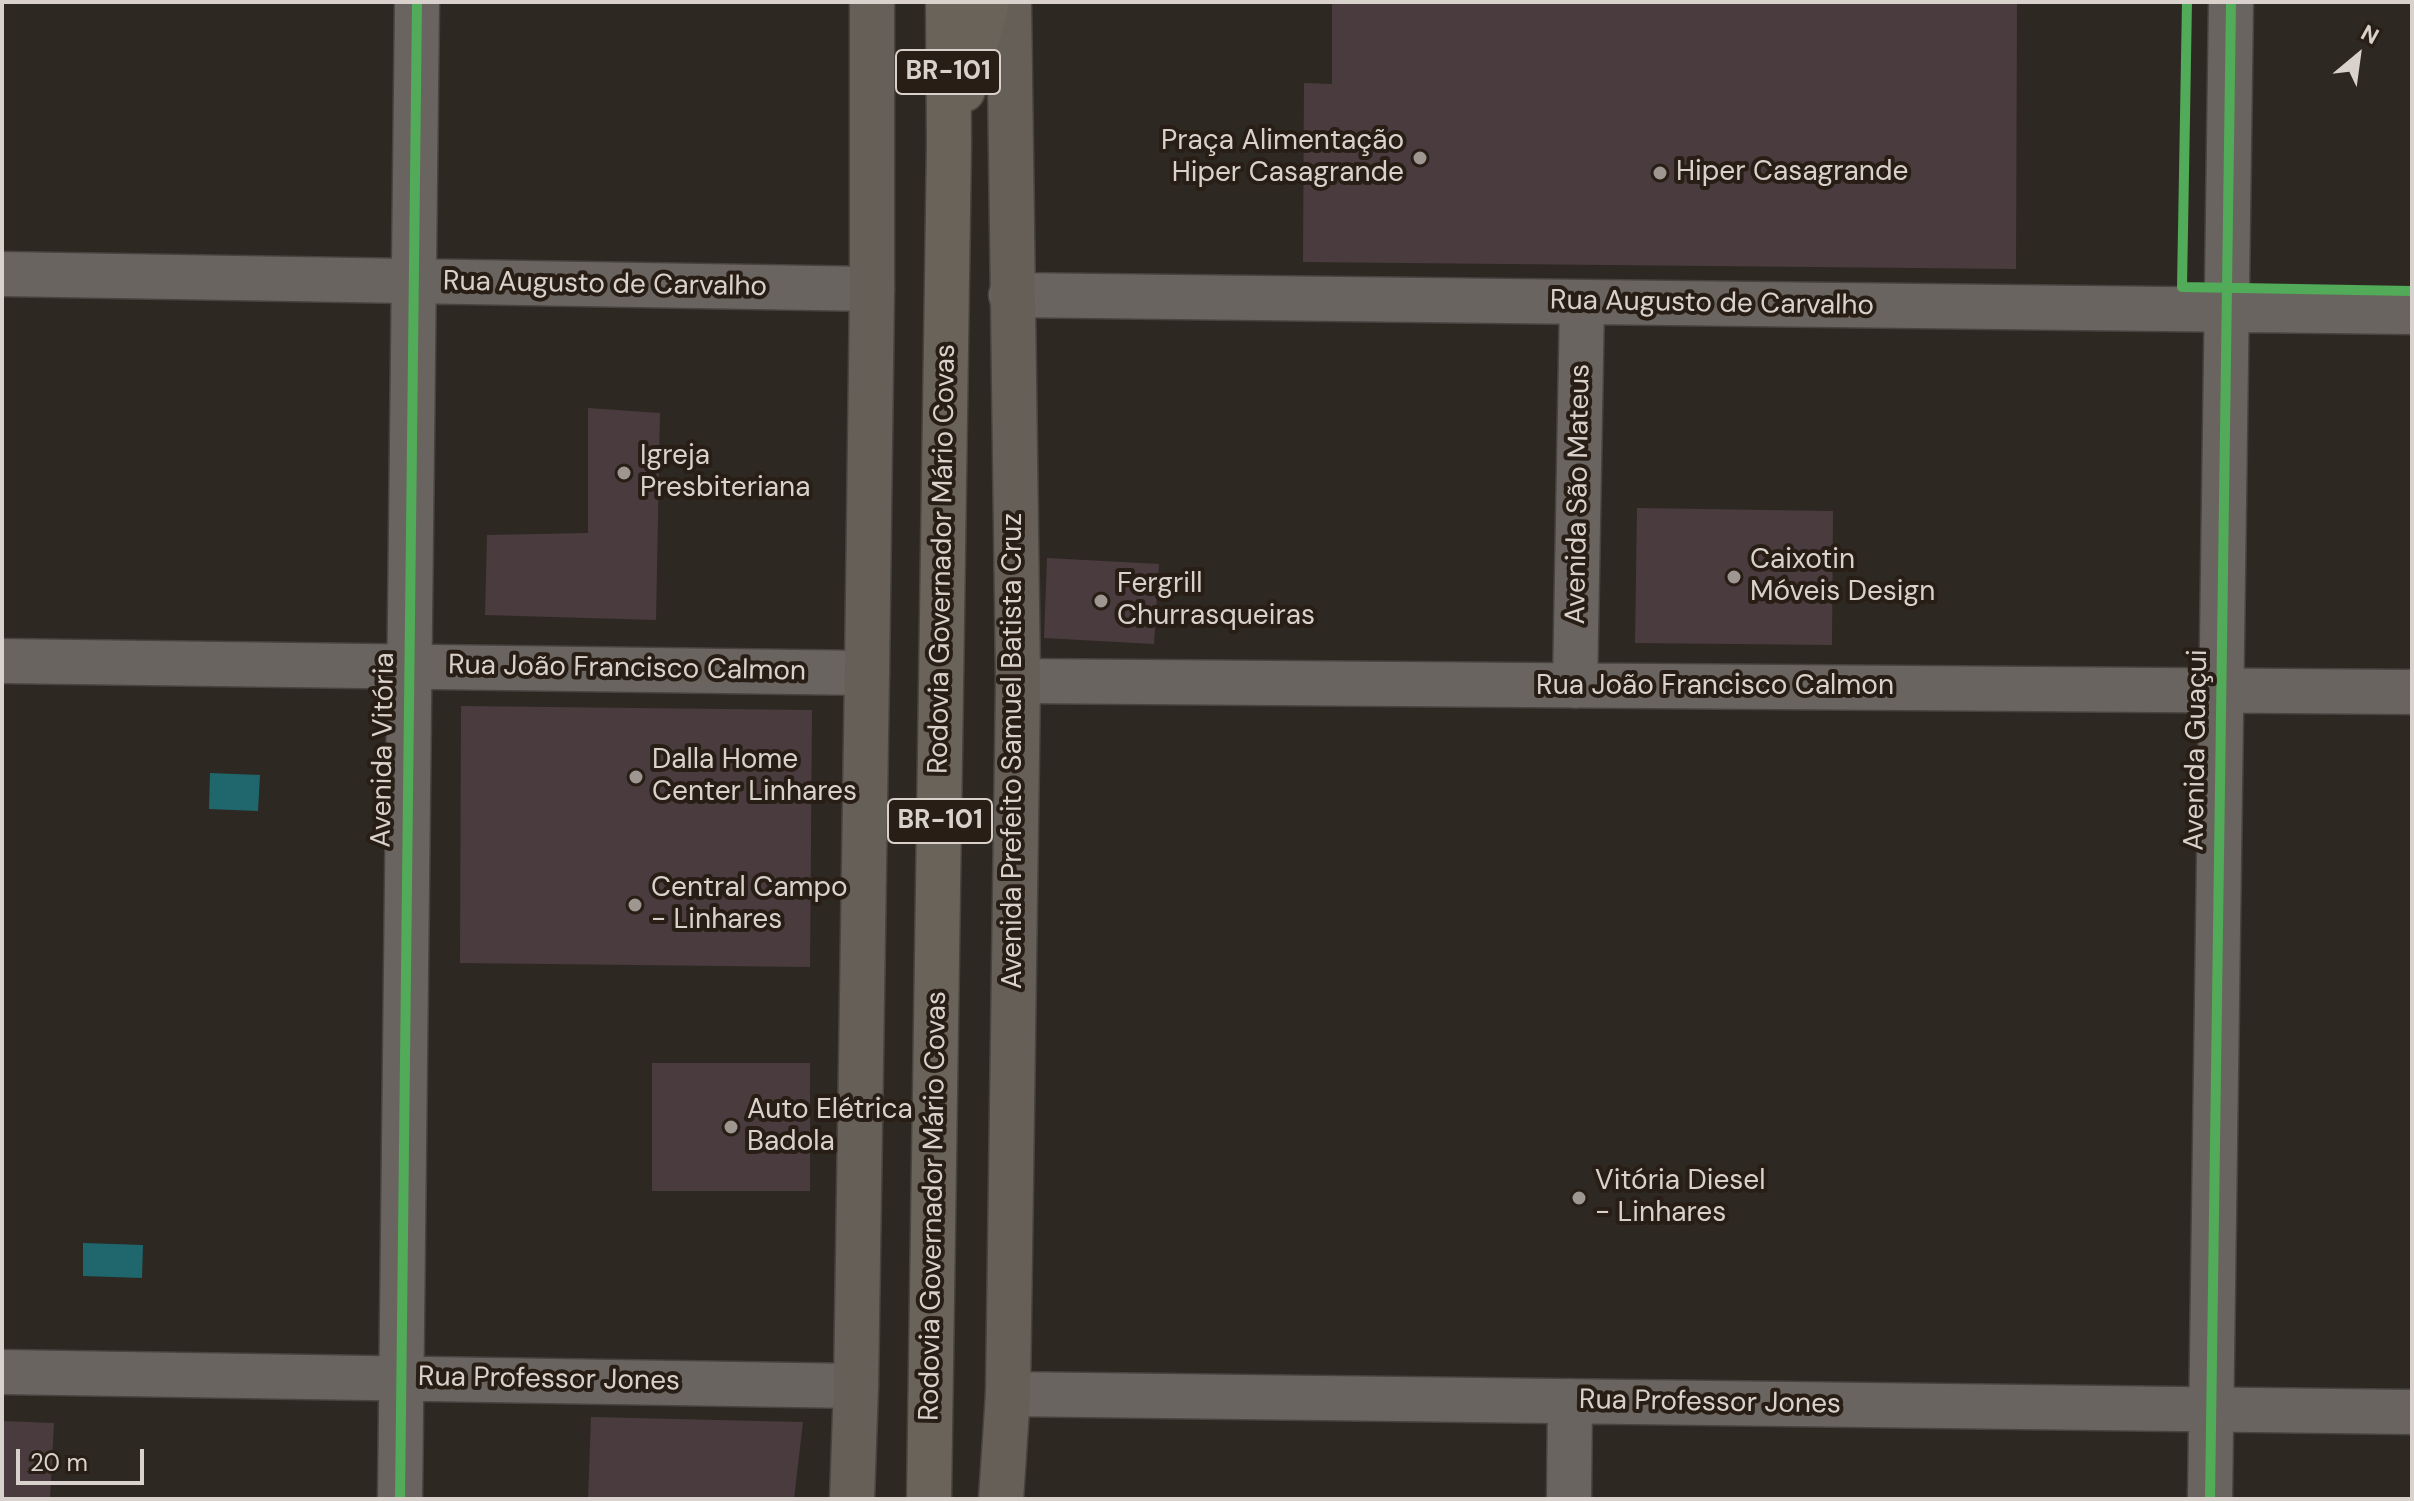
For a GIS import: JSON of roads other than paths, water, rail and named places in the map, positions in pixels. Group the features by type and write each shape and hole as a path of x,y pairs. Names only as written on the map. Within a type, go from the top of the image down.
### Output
{"highway":[{"name":"Rodovia Governador Mário Covas","path":"929,1499 949,143 948,2"},
{"path":"949,143 987,2"}],"main road":[{"path":"852,1499 867,673 872,2"},
{"name":"Avenida Prefeito Samuel Batista Cruz","path":"1001,1499 1008,1394 1018,681 1009,2"}],"street":[{"name":"Avenida Vitória","path":"400,1499 417,2"},
{"name":"Avenida Guaçui","path":"2210,1499 2231,2"},
{"name":"Rua Augusto de Carvalho","path":"2,274 872,289"},
{"name":"Rua Augusto de Carvalho","path":"1011,295 2412,312"},
{"name":"Avenida São Mateus","path":"1575,686 1582,302"},
{"name":"Rua João Francisco Calmon","path":"2,661 867,673"},
{"name":"Rua João Francisco Calmon","path":"1018,681 2412,692"},
{"name":"Rua Professor Jones","path":"2,1372 856,1386"},
{"name":"Rua Professor Jones","path":"1008,1394 2412,1412"},
{"path":"1569,1499 1570,1401"}],"water":[{"path":"210,773 260,775 258,811 209,809"},
{"path":"83,1243 143,1245 142,1278 83,1276"}],"place":[{"name":"Praça Alimentação Hiper Casagrande","path":"1420,158"},
{"name":"Hiper Casagrande","path":"1660,173"},
{"name":"Igreja Presbiteriana","path":"624,473"},
{"name":"Caixotin Móveis Design","path":"1734,577"},
{"name":"Fergrill Churrasqueiras","path":"1101,601"},
{"name":"Dalla Home Center Linhares","path":"636,777"},
{"name":"Central Campo - Linhares","path":"635,905"},
{"name":"Auto Elétrica Badola","path":"731,1127"},
{"name":"Vitória Diesel - Linhares","path":"1579,1198"}]}
